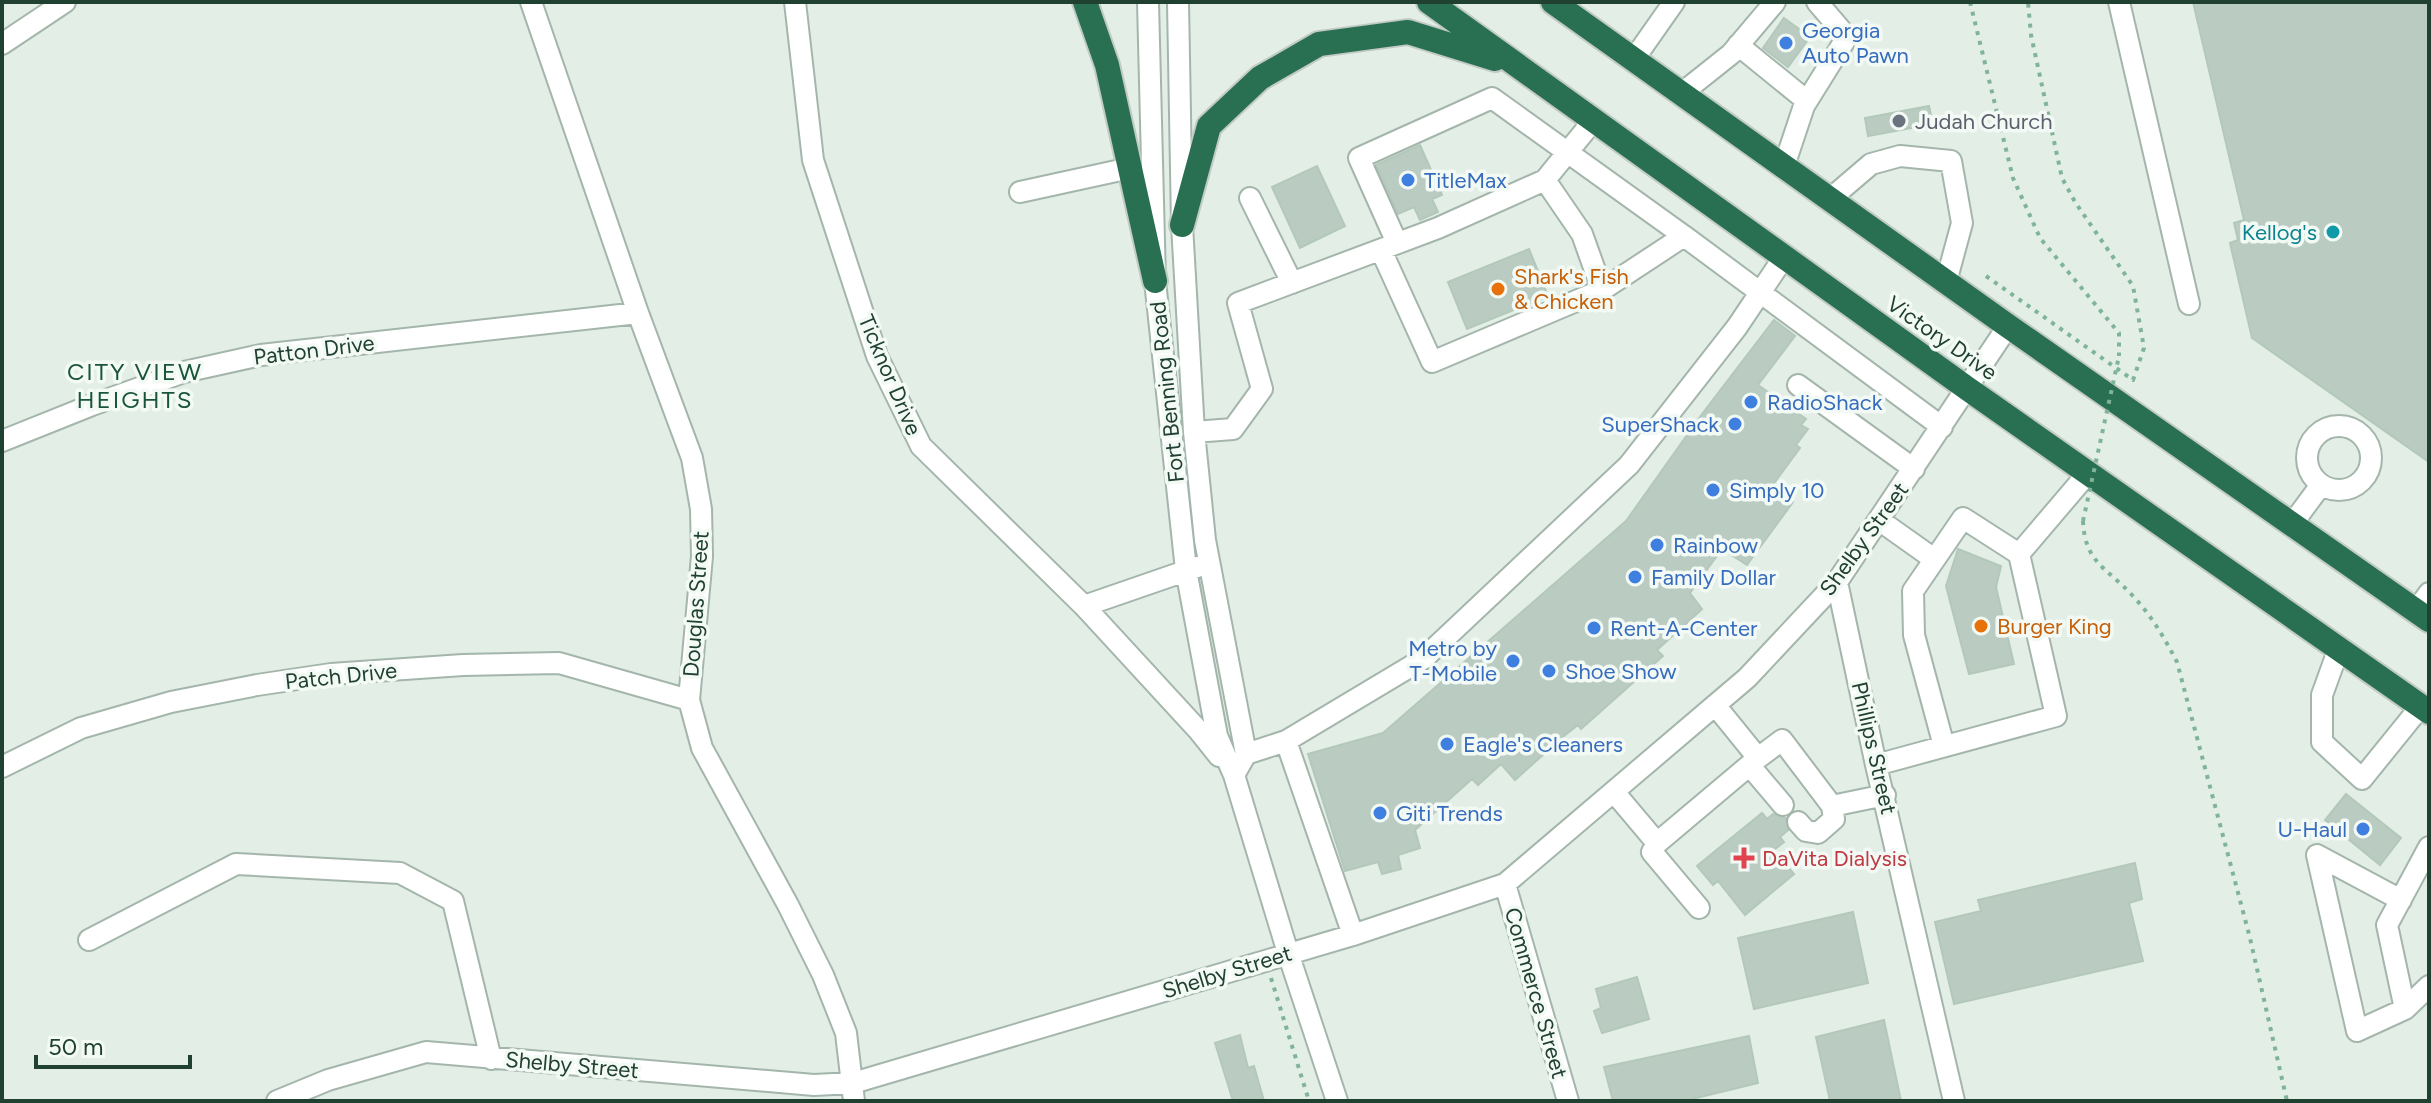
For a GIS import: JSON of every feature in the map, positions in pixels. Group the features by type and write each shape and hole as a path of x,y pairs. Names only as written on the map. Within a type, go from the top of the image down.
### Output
{"highway":[{"path":"1085,2 1107,65 1155,281"},
{"name":"Victory Drive","path":"1429,2 1968,389 2425,709"},
{"path":"1559,4 2008,326 2292,524 2425,608"},
{"path":"1182,225 1209,126 1260,78 1319,44 1408,32 1515,66"}],"street":[{"path":"2,44 65,2"},
{"name":"Douglas Street","path":"531,2 638,313 692,458 701,509 702,556 689,700 702,748 823,975 846,1033 853,1092"},
{"name":"Ticknor Drive","path":"795,2 813,160 877,356 921,446 1084,606 1199,731 1234,775"},
{"name":"Fort Benning Road","path":"1148,2 1155,281 1186,570 1217,736 1234,775 1337,1101"},
{"name":"Fort Benning Road","path":"1178,2 1182,225 1194,432 1209,564 1246,754"},
{"path":"1634,59 1674,2"},
{"path":"1682,93 1738,45 1775,2"},
{"path":"1784,166 1807,101 1847,37 1817,2"},
{"path":"2119,2 2189,304"},
{"path":"1738,45 1807,101"},
{"path":"1684,236 1602,290 1432,362 1359,158 1492,98 1684,236 1942,427"},
{"path":"1194,432 1233,429 1262,389 1238,303 1438,228 1545,180 1593,121"},
{"path":"1830,199 1871,164 1900,156 1951,161 1962,223 1946,282"},
{"path":"1020,192 1130,168"},
{"path":"1545,180 1582,234 1602,290"},
{"path":"1250,198 1292,283"},
{"path":"1234,775 1246,754 1286,741 1423,659 1608,485 1629,465 1737,327 1784,257"},
{"name":"Patton Drive","path":"2,441 184,372 261,355 638,313"},
{"name":"Shelby Street","path":"277,1101 328,1080 426,1052 814,1085 853,1092 1505,884 1747,678 1837,582 2008,326"},
{"path":"1798,385 1914,469"},
{"path":"2019,554 2088,473"},
{"path":"2292,524 2321,485"},
{"path":"1876,765 2056,716 2019,554 1963,518 1913,591 1914,635 1944,746"},
{"path":"1879,520 1934,559"},
{"path":"1084,606 1209,564"},
{"name":"Phillips Street","path":"1837,582 1954,1101"},
{"path":"2339,648 2322,695 2322,742 2362,779 2425,709"},
{"name":"Patch Drive","path":"2,767 81,728 171,702 331,674 463,665 559,663 689,700"},
{"path":"1715,705 1783,805"},
{"path":"1699,908 1652,852 1657,843 1782,740 1832,806 1834,819 1818,833 1806,831 1798,822"},
{"path":"1286,741 1353,935"},
{"path":"1614,792 1657,843"},
{"path":"1832,806 1885,795"},
{"path":"2405,1009 2387,925 2429,847"},
{"path":"2401,900 2317,855 2357,1031 2405,1009 2429,986"},
{"path":"89,940 236,864 400,873 453,901 491,1059"},
{"name":"Commerce Street","path":"1505,884 1568,1101"}],"path":[{"path":"1970,2 2013,178 2040,238 2119,333 2119,356 2083,521 2084,542 2092,557 2131,594 2159,627 2177,662 2243,910 2287,1101"},
{"path":"1986,276 2133,380 2144,348 2133,286 2062,178 2031,35 2028,2"},
{"path":"1262,962 1272,980 1309,1101"}],"building":[{"name":"Kellog's","path":"2193,2 2429,2 2429,462 2252,338 2230,243 2238,240 2234,223 2244,220"},
{"name":"Georgia Auto Pawn","path":"1784,18 1810,37 1788,67 1763,48"},
{"name":"Judah Church","path":"1929,106 1933,124 1868,136 1865,118"},
{"name":"TitleMax","path":"1420,145 1442,195 1432,199 1438,212 1420,220 1414,207 1398,214 1376,165"},
{"path":"1317,166 1345,226 1300,248 1272,187"},
{"name":"Shark's Fish & Chicken","path":"1529,249 1548,296 1467,329 1448,282"},
{"path":"1774,320 1795,336 1758,385 1806,419 1801,425 1808,429 1796,445 1800,448 1772,486 1793,502 1747,565 1722,549 1690,593 1702,609 1657,650 1663,656 1581,729 1578,725 1515,780 1501,764 1478,785 1472,779 1415,830 1420,848 1398,855 1401,869 1382,874 1378,862 1345,871 1308,754 1383,733 1626,521"},
{"name":"Burger King","path":"1958,549 2001,566 1996,587 2014,664 1969,674 1946,586"},
{"name":"U-Haul","path":"2346,794 2401,838 2380,865 2325,820"},
{"name":"DaVita Dialysis","path":"1762,813 1767,819 1773,814 1786,818 1788,830 1780,837 1784,842 1774,850 1794,874 1745,915 1718,881 1713,885 1697,866"},
{"path":"2135,863 2142,899 2129,903 2143,961 1954,1004 1935,922 1981,911 1978,900"},
{"path":"1853,912 1868,983 1754,1009 1738,938"},
{"path":"1637,977 1649,1019 1602,1033 1594,1011 1601,1008 1596,989"},
{"path":"1884,1020 1901,1101 1830,1101 1816,1037"},
{"path":"1240,1035 1248,1068 1254,1066 1264,1101 1233,1101 1215,1043"},
{"path":"1749,1036 1758,1083 1684,1101 1613,1101 1604,1067"}],"place":[{"name":"Georgia Auto Pawn","path":"1786,43"},
{"name":"Judah Church","path":"1899,121"},
{"name":"TitleMax","path":"1408,180"},
{"name":"Kellog's","path":"2333,232"},
{"name":"Shark's Fish & Chicken","path":"1498,289"},
{"name":"RadioShack","path":"1751,402"},
{"name":"SuperShack","path":"1735,424"},
{"name":"Simply 10","path":"1713,490"},
{"name":"Rainbow","path":"1657,545"},
{"name":"Family Dollar","path":"1635,577"},
{"name":"Burger King","path":"1981,626"},
{"name":"Rent-A-Center","path":"1594,628"},
{"name":"Metro by T-Mobile","path":"1513,661"},
{"name":"Shoe Show","path":"1549,671"},
{"name":"Eagle's Cleaners","path":"1447,744"},
{"name":"Giti Trends","path":"1380,813"},
{"name":"U-Haul","path":"2363,829"},
{"name":"DaVita Dialysis","path":"1744,858"}],"district":[{"name":"CITY VIEW HEIGHTS","path":"135,385"}]}
